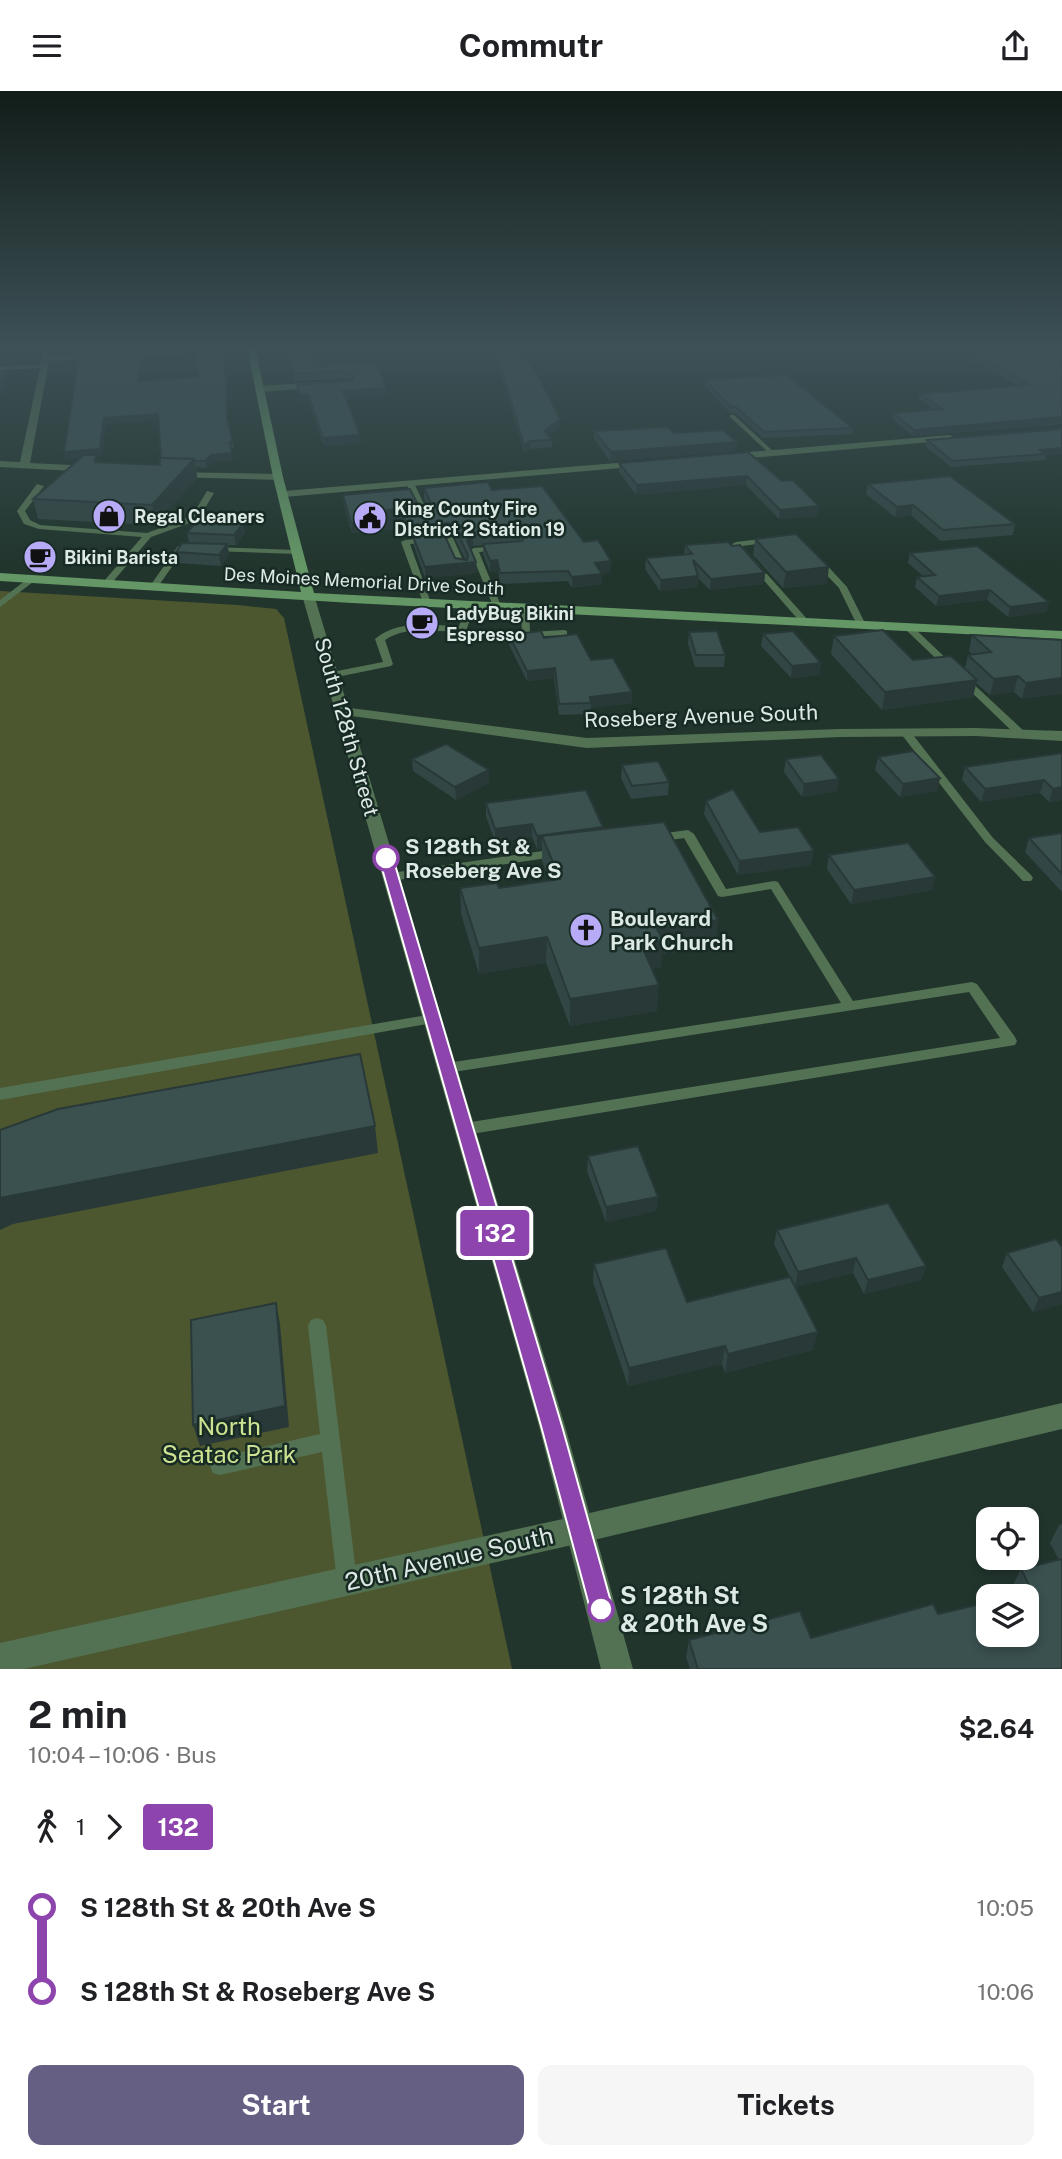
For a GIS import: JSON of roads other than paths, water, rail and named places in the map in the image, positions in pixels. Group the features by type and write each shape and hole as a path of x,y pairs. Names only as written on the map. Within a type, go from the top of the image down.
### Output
{"main road":[{"name":"South 128th Street","path":"267,421 278,477 308,595"},
{"name":"Des Moines Memorial Drive South","path":"0,577 427,603 1062,635"}],"street":[{"path":"24,466 33,421"},
{"path":"713,458 958,438"},
{"path":"284,493 650,463"},
{"path":"0,464 105,470"},
{"path":"158,473 278,477"},
{"name":"South 128th Street","path":"308,595 465,1129 580,1529 617,1669"},
{"name":"Roseberg Avenue South","path":"342,711 587,743 906,733 1062,736"},
{"name":"20th Avenue South","path":"0,1659 580,1529 1062,1416"}],"lane":[{"path":"737,421 772,453"},
{"path":"410,483 428,521 416,522"},
{"path":"40,486 21,511 27,522 39,527 148,535 195,518 210,493"},
{"path":"107,583 148,535"},
{"path":"427,603 405,542 449,538 462,567"},
{"path":"783,539 736,544 805,622"},
{"path":"154,586 181,548 194,549"},
{"path":"497,606 474,550 508,548"},
{"path":"207,549 296,552"},
{"path":"814,557 843,587 861,625"},
{"path":"0,604 33,579"},
{"path":"332,675 388,664 380,639 387,632 417,628 463,629 471,605"},
{"path":"525,607 525,635 564,633"},
{"path":"908,628 1021,734"},
{"path":"906,733 989,840 1027,878"},
{"path":"648,840 688,834 722,893 774,885 849,1005"},
{"path":"391,877 567,851"},
{"path":"447,1067 972,987 1010,1041 465,1129"},
{"path":"0,1094 433,1019"},
{"path":"317,1325 347,1581"},
{"path":"220,1466 331,1441"}],"place":[{"name":"Regal Cleaners","path":"109,516"},
{"name":"King County Fire DIstrict 2 Station 19","path":"370,518"},
{"name":"Bikini Barista","path":"40,557"},
{"name":"LadyBug Bikini Espresso","path":"422,623"},
{"name":"S 128th St & Roseberg Ave S","path":"386,858"},
{"name":"Boulevard Park Church","path":"586,930"},
{"name":"S 128th St & 20th Ave S","path":"601,1609"}],"park label":[{"name":"North Seatac Park","path":"229,1440"}]}
